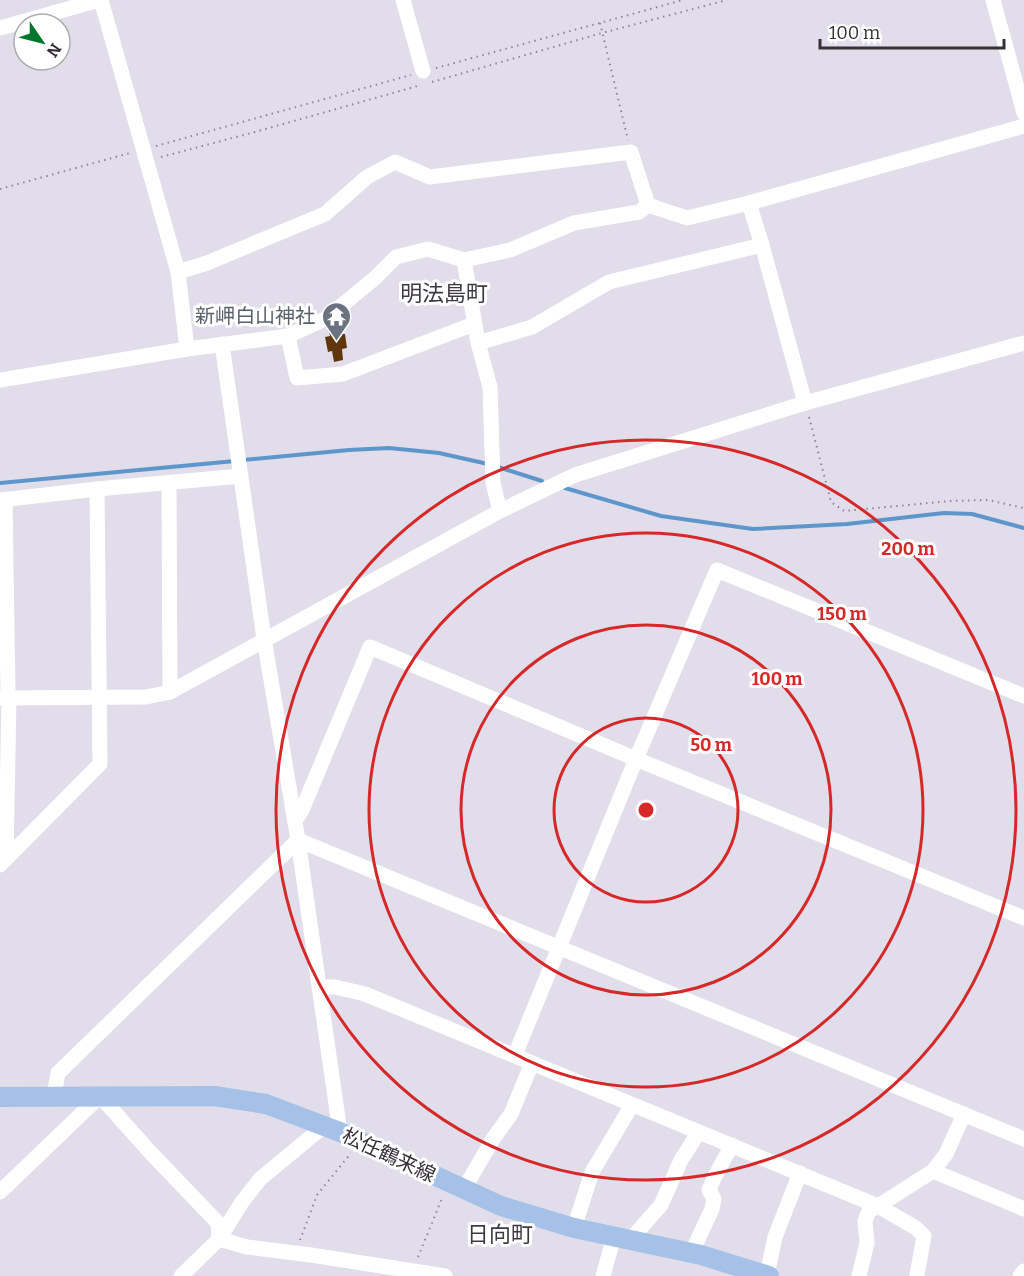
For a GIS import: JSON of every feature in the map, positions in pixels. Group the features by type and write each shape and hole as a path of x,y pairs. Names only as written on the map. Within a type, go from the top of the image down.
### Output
{"main road":[{"name":"松任鶴来線","path":"0,1097 214,1096 266,1104 332,1129 501,1206 574,1228 692,1252 768,1276"}],"street":[{"path":"0,28 100,0 178,272 187,349"},
{"path":"402,0 423,71"},
{"path":"993,0 1024,113"},
{"path":"648,206 687,218 749,203 1024,126"},
{"path":"178,272 207,263 325,214 367,177 395,162 430,177 631,152 648,206"},
{"path":"749,203 805,404"},
{"path":"0,380 187,349 288,336 325,319 375,278 396,256 428,249 464,260 510,250 574,223 639,212 648,206"},
{"path":"478,342 532,327 609,282 762,245"},
{"path":"464,260 474,324 490,387 493,483 500,511"},
{"path":"288,336 297,378 343,374 474,324"},
{"path":"181,1276 219,1239 242,1202 260,1179 332,1129 320,987 264,639 222,344"},
{"path":"5,698 146,697 170,692 500,511 575,475 805,404 1024,344"},
{"path":"2,860 5,698 8,693 3,500 169,483 240,471"},
{"path":"169,483 170,692"},
{"path":"2,860 100,764 97,489"},
{"path":"515,1055 636,759 717,570 1024,696"},
{"path":"295,821 302,810 370,647 1024,918"},
{"path":"298,840 1024,1139"},
{"path":"54,1096 58,1073 298,840"},
{"path":"320,987 335,987 365,994 878,1206 916,1228 924,1236 917,1276"},
{"path":"456,1185 511,1114 532,1063"},
{"path":"0,1192 100,1096 218,1223 219,1239"},
{"path":"574,1228 592,1172 632,1104"},
{"path":"859,1276 867,1243 865,1221 869,1211 933,1171 946,1155 964,1114"},
{"path":"603,1276 622,1238 661,1204 681,1161 699,1132"},
{"path":"692,1252 712,1209 714,1199 709,1190 716,1172 732,1145"},
{"path":"933,1171 1024,1209"},
{"path":"768,1276 775,1237 800,1173"},
{"path":"219,1239 241,1245 444,1276"},
{"path":"1020,1276 1024,1271"}],"path":[{"path":"145,155 423,71 683,0"},
{"path":"0,189 255,132 602,33 728,0"},
{"path":"600,23 631,152"},
{"path":"805,404 831,502 844,511 950,501 988,500 1024,508"},
{"path":"297,1253 316,1195 361,1142"},
{"path":"412,1270 456,1185"}],"building":[{"name":"新岬白山神社","path":"340,330 340,334 345,334 347,348 342,349 343,360 334,362 332,351 328,352 325,337 330,336 329,331"}],"waterway":[{"path":"243,460 389,448 439,453 488,464"},
{"path":"0,483 235,461"},
{"path":"495,466 542,481"},
{"path":"565,488 661,516 753,529 847,524 944,513 972,514 1024,528"}],"place":[{"name":"新岬白山神社","path":"336,342"}],"district":[{"name":"明法島町","path":"444,293"},
{"name":"日向町","path":"500,1234"}]}
